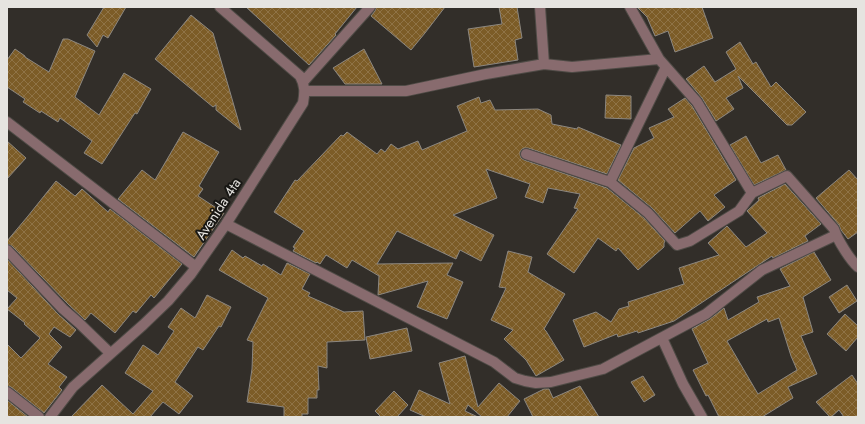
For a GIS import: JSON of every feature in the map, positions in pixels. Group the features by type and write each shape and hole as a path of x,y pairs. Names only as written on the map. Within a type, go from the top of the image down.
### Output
{"street":[{"path":"220,7 300,76 304,87"},
{"path":"304,87 370,7"},
{"path":"540,7 544,64"},
{"path":"630,7 659,59 697,102 752,193"},
{"path":"304,87 406,90 544,64 572,67 659,59"},
{"path":"610,182 666,67"},
{"name":"Avenida 4ta","path":"50,417 73,387 168,301 196,267 226,224 303,103 304,87"},
{"path":"7,122 196,267"},
{"path":"526,154 610,182 648,213 677,245 690,241 739,211 752,193 787,176 834,228 836,235 858,267"},
{"path":"226,224 494,362 515,378 536,383 551,382 603,369 706,314 762,270 836,235"},
{"path":"7,250 63,309 110,353"},
{"path":"662,338 683,384 702,417"},
{"path":"7,392 39,417"}],"building":[{"path":"104,7 126,7 108,38 103,35 97,47 87,35"},
{"path":"246,7 357,7 335,34 336,35 309,65"},
{"path":"376,7 445,7 411,50 371,16"},
{"path":"499,7 517,7 522,38 515,40 518,60 474,67 468,29 502,24"},
{"path":"637,7 702,7 713,38 675,52 668,31 655,36 647,17"},
{"path":"191,15 213,33 241,130 216,110 216,105 213,107 155,59"},
{"path":"63,39 68,39 95,51 75,97 99,115 124,73 151,89 137,114 135,113 102,164 84,153 92,141 60,118 58,122 41,111 40,113 23,102 25,99 7,87 7,60 15,49 49,72"},
{"path":"740,42 753,64 756,62 771,87 776,82 806,112 792,125 787,125 738,76 743,88 726,98 734,109 716,121 702,98 686,79 704,66 715,82 736,69 726,52"},
{"path":"364,49 382,84 345,84 333,68"},
{"path":"606,95 631,96 631,119 605,118"},
{"path":"479,97 481,103 490,100 495,110 538,109 551,115 552,124 577,129 578,127 621,145 607,174 528,148 522,149 520,155 524,160 607,188 644,218 665,241 664,247 638,270 618,248 616,251 598,238 574,273 547,254 578,209 574,208 580,194 548,188 543,203 525,197 530,184 486,169 497,198 453,215 494,235 481,261 460,250 456,259 397,231 377,264 453,263 447,275 463,282 447,319 417,307 428,281 378,295 379,276 352,260 347,268 326,255 320,264 293,251 295,248 293,247 304,231 274,212 295,180 297,181 341,135 343,136 347,132 377,154 381,149 385,152 391,144 398,149 418,141 422,150 467,131 457,106"},
{"path":"685,98 692,106 736,180 714,195 725,207 708,221 700,211 675,233 652,208 618,180 634,148 654,138 649,128 674,117 668,109"},
{"path":"183,132 219,152 199,186 203,189 198,196 224,213 194,257 118,199 142,170 155,180"},
{"path":"746,136 761,163 778,155 786,170 754,185 730,145"},
{"path":"7,141 26,158 7,179"},
{"path":"849,170 858,180 858,232 848,239 839,225 816,198"},
{"path":"56,181 75,196 82,189 108,212 110,209 182,264 154,298 151,295 136,313 133,311 115,333 91,313 85,320 12,246 7,244 7,241"},
{"path":"785,184 821,224 805,236 808,241 773,258 772,256 674,321 638,333 637,331 618,337 617,334 584,347 573,320 596,312 611,322 619,309 629,306 628,302 684,284 679,268 719,255 708,243 727,226 746,247 767,233 747,211 759,200 758,198"},
{"path":"232,250 243,258 245,256 262,266 263,264 281,275 287,263 310,274 302,289 310,293 308,296 344,312 363,311 365,340 327,342 327,368 318,366 319,390 317,390 317,398 308,398 308,414 302,414 302,417 284,417 284,407 247,402 252,369 253,342 247,340 268,298 219,270"},
{"path":"508,251 532,257 528,272 565,294 544,329 564,360 536,376 526,360 504,339 513,330 491,320 506,288 499,287"},
{"path":"814,252 831,280 803,297 813,332 801,336 817,374 788,387 793,398 762,417 719,417 708,395 706,396 693,370 708,363 692,329 710,319 724,308 728,320 759,302 757,297 790,286 780,269","holes":["779,318 797,370 758,394 727,341 767,319 768,322"]},
{"path":"7,259 58,314 76,330 70,337 54,327 49,334 62,347 48,364 67,377 59,387 62,390 44,413 11,387 7,386 7,344 21,358 40,338 24,324 25,323 7,309 17,298 7,290"},
{"path":"847,285 857,301 839,313 829,297"},
{"path":"207,295 231,307 221,327 219,326 203,350 198,347 175,382 193,396 179,414 163,402 150,417 71,417 102,385 133,414 153,391 125,373 143,345 158,355 174,331 168,327 181,308 195,318"},
{"path":"845,314 858,326 858,337 846,351 827,334"},
{"path":"407,328 412,351 370,359 366,337"},
{"path":"465,356 478,407 499,383 520,401 507,417 482,417 468,405 465,411 478,417 426,417 410,410 419,390 450,404 439,363"},
{"path":"852,375 858,384 858,417 844,417 839,410 830,417 816,402"},
{"path":"643,376 655,395 644,402 631,382"},
{"path":"580,386 599,417 533,417 524,399 544,389 549,389 553,398"},
{"path":"394,391 408,405 397,417 381,417 375,411"},
{"path":"7,400 28,417 7,417"}]}
